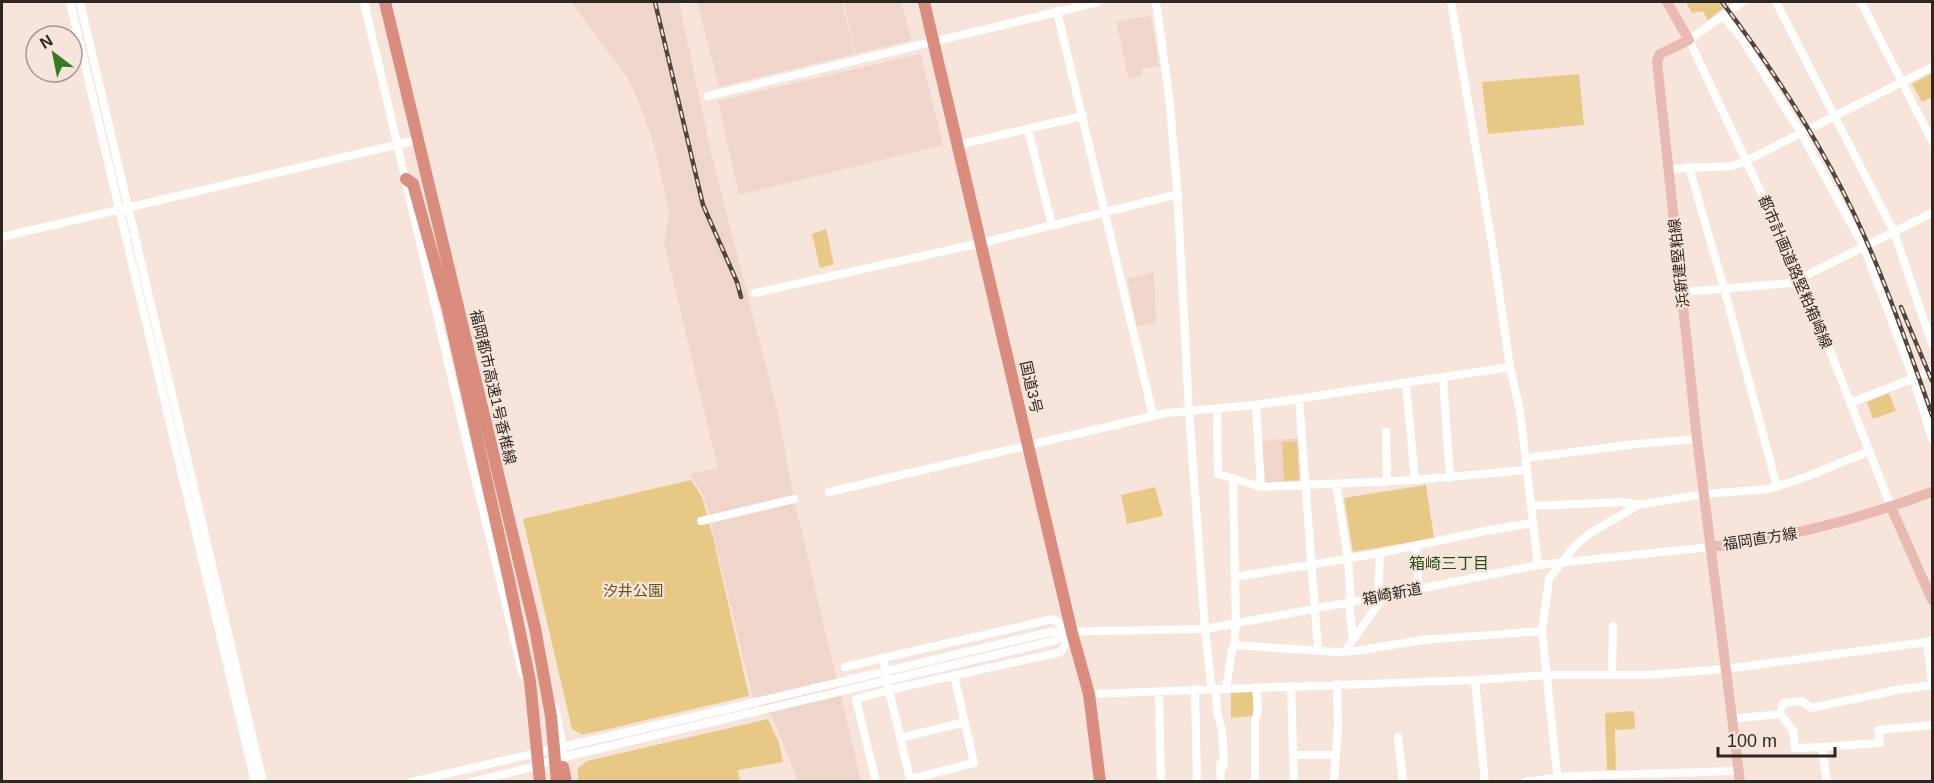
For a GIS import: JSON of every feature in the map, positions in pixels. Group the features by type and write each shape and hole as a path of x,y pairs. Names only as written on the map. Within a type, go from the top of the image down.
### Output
{"highway":[{"name":"福岡都市高速1号香椎線","path":"385,2 532,629 541,684 550,782"},
{"name":"福岡都市高速1号香椎線","path":"385,2 535,628 551,716 559,782"},
{"name":"国道3号","path":"924,2 1030,446 1072,633 1089,694 1100,782"},
{"path":"406,179 413,184 448,310 530,681 542,782"},
{"path":"564,762 566,782"}],"main road":[{"path":"1667,2 1689,40"},
{"name":"浜新建堅粕線","path":"1689,40 1660,54 1657,61 1710,547"},
{"name":"福岡直方線","path":"1739,776 1710,547 1798,534 1891,507 1932,492"},
{"path":"1891,507 1932,600"}],"street":[{"path":"70,2 123,208 263,782"},
{"path":"80,2 123,208 255,782"},
{"path":"364,2 540,752 542,782"},
{"path":"385,2 421,139 537,628 563,747 564,762 559,782"},
{"path":"708,96 1098,2"},
{"path":"1156,2 1170,105 1178,194 1189,411 1205,629 1223,753 1220,758 1221,782"},
{"path":"1451,2 1491,237 1510,367 1518,397 1538,565"},
{"path":"1689,40 1739,2"},
{"path":"1776,2 1894,232 1932,344"},
{"path":"1861,2 1932,141"},
{"path":"1057,11 1153,415"},
{"path":"1722,16 1743,40 1801,133 1864,247 1914,380 1932,439"},
{"name":"都市計画道路堅粕箱崎線","path":"1689,40 1802,279 1891,507"},
{"path":"1669,169 1732,166 1746,161 1932,67"},
{"path":"958,145 1083,116"},
{"path":"1028,129 1052,225"},
{"path":"2,237 421,139"},
{"path":"1689,167 1777,487"},
{"path":"755,293 981,243 1178,194"},
{"path":"1682,292 1791,283 1932,213"},
{"path":"829,492 1153,415 1256,405 1510,367"},
{"path":"1850,403 1914,380 1932,371"},
{"path":"1443,377 1450,478"},
{"path":"1406,382 1415,480"},
{"path":"1299,399 1313,609 1318,650"},
{"path":"1256,405 1261,487"},
{"path":"1217,409 1218,474 1261,487 1450,478 1527,470"},
{"path":"1386,432 1387,482"},
{"path":"1526,458 1697,439"},
{"path":"1558,779 1542,631 1549,579 1575,546 1588,534 1638,505 1704,494 1769,489 1870,451"},
{"path":"1226,688 1236,623 1233,478"},
{"path":"1336,484 1348,559 1353,640"},
{"path":"701,521 794,499"},
{"path":"1532,506 1624,502 1638,505"},
{"path":"1235,577 1380,554 1533,523"},
{"path":"1416,547 1419,589"},
{"name":"箱崎新道","path":"699,721 916,669 1050,632 1205,629 1350,603 1538,565 1710,547"},
{"path":"1345,651 1381,597 1380,554"},
{"path":"845,667 1053,619 1072,633 1061,652 856,699 876,782"},
{"path":"1612,675 1613,626"},
{"path":"1234,645 1345,651 1422,640 1542,631"},
{"path":"1089,694 1475,680 1548,675 1647,675 1725,669 1930,641 1932,684 1811,708 1802,701 1783,703 1780,714"},
{"path":"883,658 910,779 974,763 954,675"},
{"path":"1475,680 1485,782"},
{"path":"1334,782 1338,725 1337,684"},
{"path":"1291,686 1294,782"},
{"path":"1255,782 1255,720 1258,711 1256,687"},
{"path":"1195,689 1197,782"},
{"path":"1159,691 1161,782"},
{"path":"1731,719 1780,714"},
{"path":"1780,714 1793,730 1795,747 1880,743 1878,730 1932,724"},
{"path":"411,782 563,747 699,721"},
{"path":"471,782 542,764 564,762 699,721"},
{"path":"900,738 965,723"},
{"path":"1398,737 1403,782"},
{"path":"1822,747 1827,782"},
{"path":"1293,755 1336,755"},
{"path":"1525,782 1558,779 1739,776"}],"shaded area":[{"path":"571,2 679,2 711,152 778,414 795,504 861,781 798,781 773,719 752,695 704,496 689,474 718,468 664,243 669,213 654,144 628,79"},
{"path":"697,2 846,2 842,3 855,54 719,87"},
{"path":"901,2 912,40 856,54 844,4"},
{"path":"1151,15 1159,66 1142,69 1142,76 1129,79 1116,22"},
{"path":"920,54 943,145 739,195 718,101"},
{"path":"1154,272 1156,323 1137,327 1127,279"},
{"path":"1298,438 1301,483 1265,484 1261,441"}],"green space":[{"path":"1686,2 1719,2 1724,8 1708,20 1703,11 1692,13"},
{"path":"1932,73 1932,97 1922,102 1912,84"},
{"path":"1579,74 1584,125 1488,134 1482,82"},
{"path":"826,229 834,264 820,268 812,234"},
{"path":"1889,393 1896,411 1873,419 1867,402"},
{"path":"1297,441 1299,480 1284,481 1282,442"},
{"name":"汐井公園","path":"691,480 702,497 713,537 749,696 582,735 572,729 523,519"},
{"path":"1426,485 1434,538 1353,552 1344,498"},
{"path":"1155,487 1163,516 1127,524 1121,495"},
{"path":"1254,691 1253,716 1231,718 1231,692"},
{"path":"1634,711 1635,729 1615,730 1616,770 1607,770 1605,713"},
{"path":"768,719 779,743 783,762 738,770 740,781 578,781 578,768 587,761"}],"railway":[{"path":"655,2 703,205 737,282 741,297"},
{"path":"1722,2 1787,94 1844,192 1883,280 1932,415"},
{"path":"1901,307 1932,381"}],"district":[{"name":"箱崎三丁目","path":"1449,563"}]}
